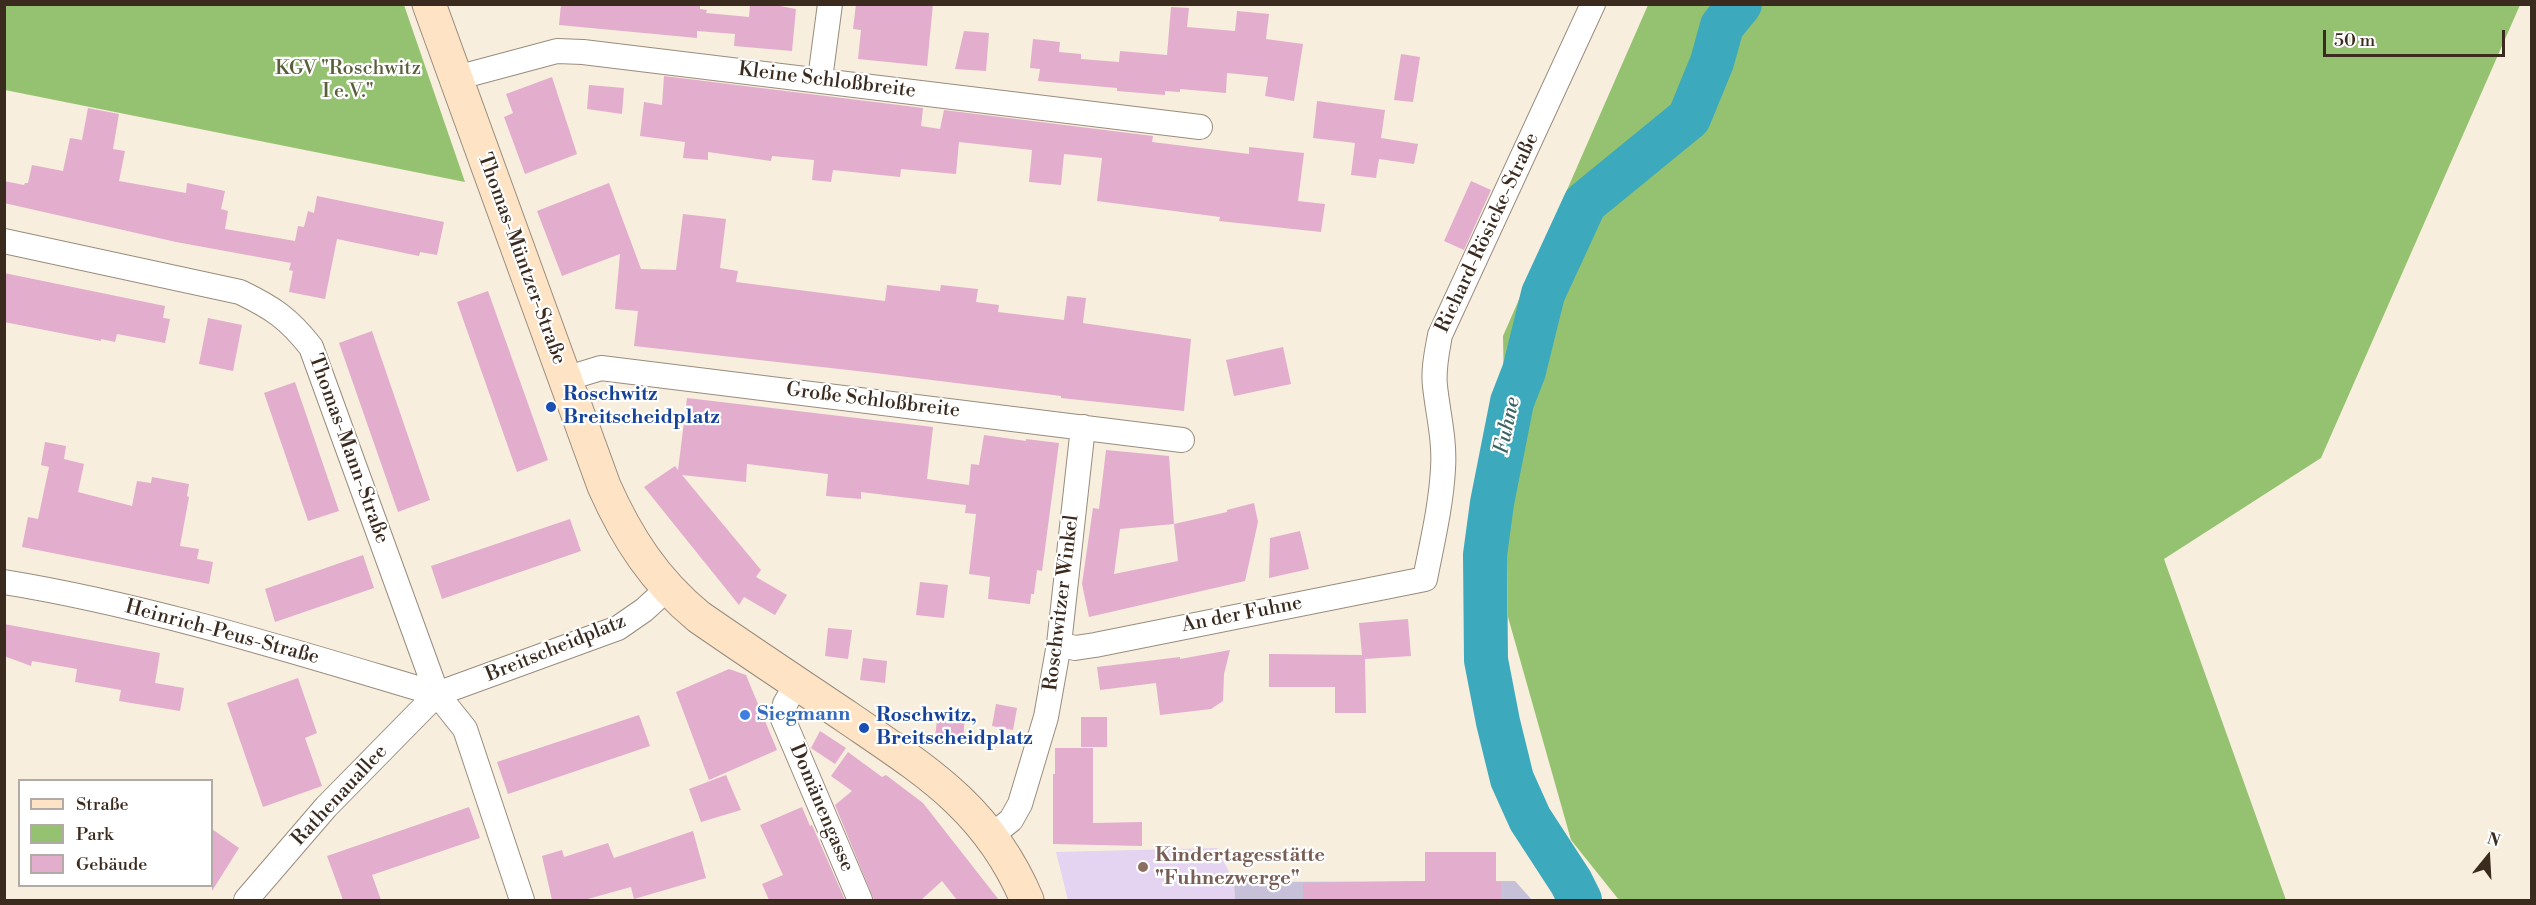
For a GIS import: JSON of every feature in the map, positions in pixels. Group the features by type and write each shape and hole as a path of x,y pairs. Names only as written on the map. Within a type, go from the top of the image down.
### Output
{"main road":[{"name":"Thomas-Müntzer-Straße","path":"429,4 565,379 618,517 633,544 667,589 699,617 936,779 977,818 991,836 1010,866 1027,900"}],"street":[{"path":"820,79 830,4"},
{"name":"Richard-Rösicke-Straße","path":"1425,579 1437,519 1443,469 1443,425 1435,385 1435,361 1440,335 1593,4"},
{"name":"Kleine Schloßbreite","path":"456,78 557,51 583,52 1200,127"},
{"name":"Thomas-Mann-Straße","path":"4,241 240,292 265,304 294,324 311,347 437,694 465,729 522,900"},
{"name":"Große Schloßbreite","path":"565,379 602,368 1182,440"},
{"name":"Roschwitzer Winkel","path":"991,836 1011,819 1020,804 1029,782 1047,717 1059,644 1083,427"},
{"name":"An der Fuhne","path":"1059,644 1075,648 1095,645 1425,579"},
{"name":"Heinrich-Peus-Straße","path":"4,582 55,590 196,624 437,694"},
{"name":"Breitscheidplatz","path":"437,694 618,628 644,610 667,589"},
{"name":"Domänengasse","path":"796,683 785,704 783,718 860,900"},
{"name":"Rathenauallee","path":"246,900 326,807 437,694"}],"shaded area":[{"name":"Kindertagesstätte \"Fuhnezwerge\"","path":"1217,848 1234,882 1235,900 1068,900 1056,852"},
{"path":"1515,881 1532,900 1235,900 1234,882"}],"green space":[{"name":"KGV \"Roschwitz I e.V.\"","path":"4,5 404,5 465,182 5,90"},
{"path":"1648,5 2520,5 2321,458 2164,559 2286,900 1619,900 1571,840 1508,617 1503,336"}],"building":[{"path":"561,4 700,4 700,9 707,10 706,13 749,17 750,4 769,4 796,9 792,51 734,46 735,34 697,31 697,38 559,25"},
{"path":"856,4 933,4 927,66 858,59 861,30 853,29"},
{"path":"1171,7 1189,8 1187,27 1235,31 1237,11 1269,14 1266,39 1303,44 1294,101 1265,96 1268,77 1227,73 1226,93 1180,89 1180,92 1165,91 1165,95 1038,81 1040,69 1030,68 1033,39 1060,42 1059,52 1081,54 1081,59 1119,62 1120,51 1167,55"},
{"path":"964,31 989,33 986,71 955,69"},
{"path":"1401,54 1420,57 1413,102 1394,100"},
{"path":"664,76 923,108 921,126 940,129 944,110 1153,136 1152,142 1249,154 1249,147 1304,153 1298,201 1325,204 1321,232 1219,221 1220,217 1097,201 1102,158 1064,154 1061,185 1029,182 1032,150 959,142 956,174 901,169 900,177 833,170 831,182 812,180 814,160 772,156 771,161 708,152 708,160 683,158 685,142 640,136 644,102 662,105"},
{"path":"552,77 577,154 525,174 504,117 513,113 506,94"},
{"path":"589,85 624,88 622,114 587,109"},
{"path":"1317,101 1385,110 1381,138 1418,144 1414,164 1379,159 1376,178 1351,175 1355,143 1313,138"},
{"path":"88,108 119,114 113,149 125,151 119,181 186,193 187,183 225,191 221,209 228,211 225,229 295,241 298,226 304,227 308,211 314,213 317,196 444,222 437,255 420,252 419,256 337,239 325,299 289,292 293,271 289,270 291,263 176,242 4,203 4,181 24,185 28,183 32,165 63,171 70,138 82,140"},
{"path":"1471,181 1491,190 1464,250 1444,241"},
{"path":"609,183 641,269 676,270 683,214 726,219 720,268 738,271 736,282 885,301 887,285 940,291 941,285 978,289 976,302 999,305 998,312 1064,320 1067,296 1086,298 1083,323 1191,339 1184,411 634,346 638,311 615,309 620,254 562,276 537,211"},
{"path":"4,273 165,306 163,318 170,319 165,343 117,334 115,342 101,339 101,341 4,322"},
{"path":"488,291 548,460 517,472 457,302"},
{"path":"208,318 242,325 233,371 199,364"},
{"path":"372,331 430,500 398,512 339,343"},
{"path":"1283,347 1291,384 1234,396 1226,360"},
{"path":"295,382 339,511 308,521 264,393"},
{"path":"687,398 933,427 927,479 969,485 971,464 979,465 984,435 1059,443 1042,571 1037,570 1034,594 1031,594 1030,604 988,599 990,577 969,574 976,514 965,513 966,505 861,492 861,499 826,496 828,474 747,464 746,482 682,475 761,570 756,577 787,595 775,615 744,597 739,605 644,487 675,466 678,470"},
{"path":"45,442 66,446 64,459 84,464 78,492 132,506 137,481 151,483 152,477 189,484 187,496 189,497 180,546 199,549 197,559 213,562 209,584 22,547 28,517 38,519 49,467 41,465"},
{"path":"1106,450 1169,456 1174,524 1227,512 1227,510 1254,503 1258,522 1245,581 1089,617 1082,584 1093,508 1099,509","holes":["1174,524 1178,561 1114,574 1120,529"]},
{"path":"570,519 581,551 442,599 431,566"},
{"path":"1300,531 1309,569 1269,578 1270,538"},
{"path":"363,555 374,588 275,622 265,589"},
{"path":"920,582 948,585 944,618 916,615"},
{"path":"1408,619 1411,656 1365,659 1366,713 1335,713 1335,687 1269,687 1269,654 1362,655 1359,623"},
{"path":"4,624 160,653 155,683 184,688 180,711 119,701 121,690 75,682 77,669 32,661 31,666 4,656"},
{"path":"828,628 852,630 848,659 825,656"},
{"path":"1230,650 1224,674 1223,701 1211,709 1160,715 1156,683 1100,690 1097,667 1180,657 1180,659"},
{"path":"863,658 887,661 885,683 860,680"},
{"path":"729,669 746,675 777,750 709,780 676,692"},
{"path":"298,678 317,733 305,738 322,786 263,807 227,703"},
{"path":"996,704 1017,708 1013,730 992,726"},
{"path":"938,711 965,715 963,741 935,738"},
{"path":"639,715 650,746 508,794 497,762"},
{"path":"1081,717 1107,717 1107,747 1081,747"},
{"path":"820,731 846,748 835,764 811,748"},
{"path":"1055,748 1093,748 1093,823 1142,822 1142,846 1053,844"},
{"path":"848,752 882,777 886,775 923,803 999,900 957,900 942,881 921,900 874,900 835,805 852,791 831,776"},
{"path":"726,775 741,810 701,822 689,789"},
{"path":"469,807 480,838 372,875 381,900 343,900 327,856"},
{"path":"802,807 845,900 769,900 762,884 783,875 760,825"},
{"path":"213,830 239,848 212,891 213,887"},
{"path":"693,831 706,878 634,899 631,887 584,900 552,900 542,856 562,850 564,857 608,843 614,858"},
{"path":"1425,852 1496,852 1496,882 1501,882 1501,900 1303,900 1303,883 1425,881"}],"waterway":[{"name":"Fuhne","path":"1580,900 1530,819 1512,779 1498,722 1486,660 1485,555 1492,503 1512,402 1524,371 1543,294 1585,203 1689,118 1712,62 1722,26 1740,4"}],"place":[{"name":"Roschwitz Breitscheidplatz","path":"551,407"},
{"name":"Siegmann","path":"745,715"},
{"name":"Roschwitz, Breitscheidplatz","path":"864,728"},
{"name":"Kindertagesstätte \"Fuhnezwerge\"","path":"1143,867"}]}
